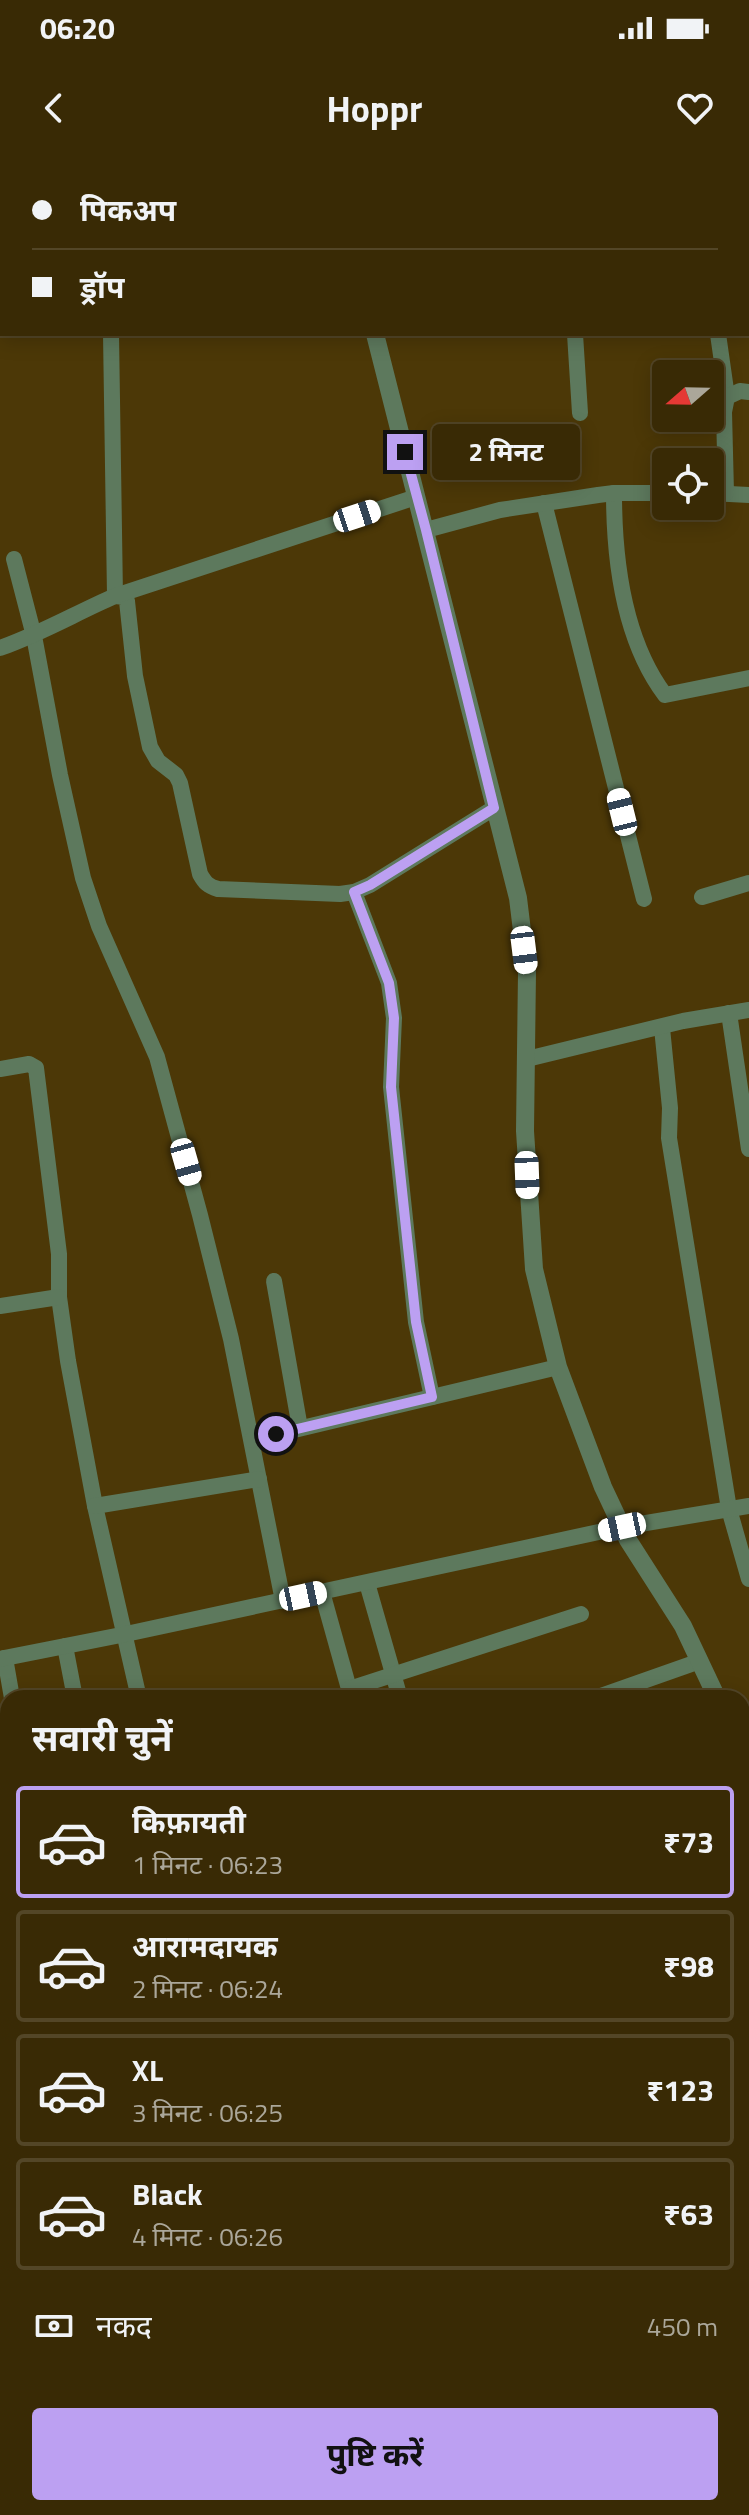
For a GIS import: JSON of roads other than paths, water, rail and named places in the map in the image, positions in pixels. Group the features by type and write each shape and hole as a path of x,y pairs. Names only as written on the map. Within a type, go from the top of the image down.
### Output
{"street":[{"path":"111,336 115,596"},
{"path":"376,336 518,898 527,972 526,1144 534,1269 558,1367 603,1487 622,1527 683,1626 713,1690"},
{"path":"575,336 580,413"},
{"path":"718,336 727,397 721,448"},
{"path":"727,397 740,391 749,392"},
{"path":"426,530 500,510 614,493 652,493"},
{"path":"614,493 614,535 627,610 638,649 653,679 665,695 749,678"},
{"path":"724,493 749,495"},
{"path":"0,648 34,636 115,596 416,497"},
{"path":"544,503 644,899"},
{"path":"14,559 34,636 83,878 99,926 157,1057 204,1229 231,1339 283,1601"},
{"path":"115,596 125,597 127,601 135,676 150,747 153,755 176,775 180,783 204,882 218,889 354,892 494,808"},
{"path":"702,897 749,883"},
{"path":"354,892 389,983 394,1018 391,1087 416,1322 432,1397"},
{"path":"527,1059 683,1021 749,1010"},
{"path":"729,1013 749,1149"},
{"path":"662,1028 670,1108 669,1138 729,1509 749,1579"},
{"path":"0,1069 29,1064 36,1068 59,1254 59,1297 68,1361 95,1506 137,1690"},
{"path":"274,1281 300,1428"},
{"path":"0,1306 59,1297"},
{"path":"252,1440 558,1367"},
{"path":"95,1506 259,1479"},
{"path":"10,1690 2,1659 622,1527 749,1506"},
{"path":"367,1583 398,1690"},
{"path":"322,1592 349,1690"},
{"path":"359,1690 394,1675 581,1614"},
{"path":"65,1646 73,1690"},
{"path":"618,1690 700,1661"}]}
